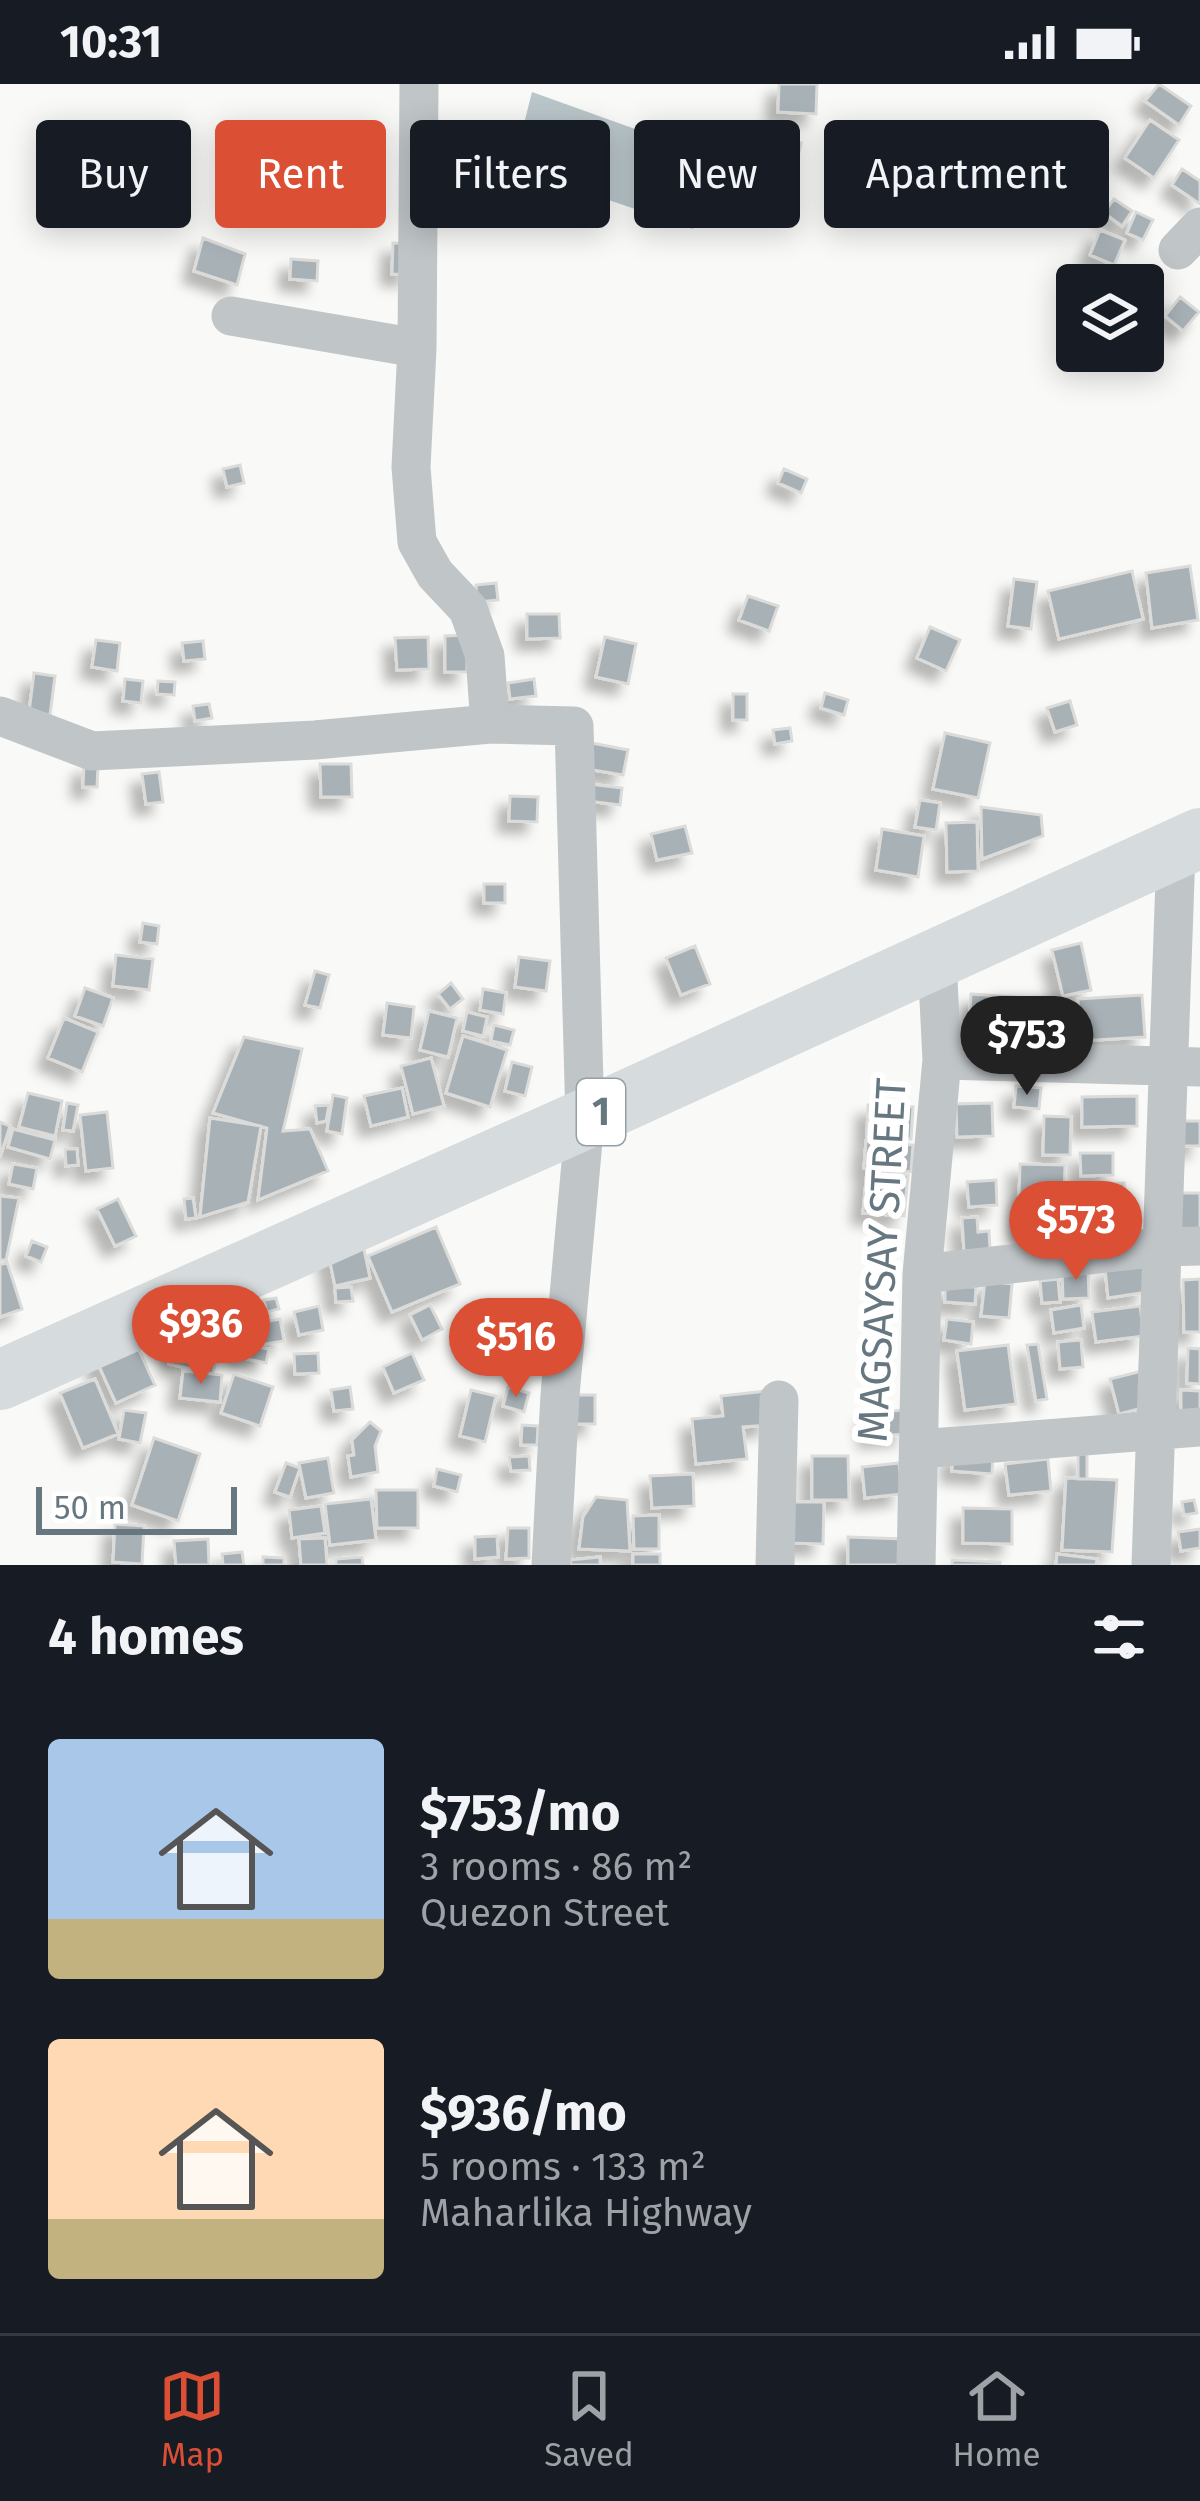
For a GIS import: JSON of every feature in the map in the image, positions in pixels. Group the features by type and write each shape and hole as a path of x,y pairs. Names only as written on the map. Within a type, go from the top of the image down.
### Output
{"highway":[{"name":"1","path":"0,1380 1188,844"}],"street":[{"path":"419,84 411,467 417,542 435,574 468,609 485,656 490,724"},
{"path":"231,316 417,348"},
{"path":"0,716 92,751 314,740 490,724 574,726 585,1119 550,1565"},
{"path":"1151,1565 1160,1246 1183,1067 1188,844"},
{"name":"MAGSAYSAY STREET","path":"916,1565 922,1274 942,1060 937,960"},
{"path":"942,1060 1183,1067"},
{"path":"922,1274 1160,1246 1200,1246"},
{"path":"775,1565 779,1400"},
{"path":"919,1449 1200,1427"}],"shaded area":[{"path":"532,92 610,120 525,120"},
{"path":"610,120 634,129 634,209 610,200"}],"building":[{"path":"779,84 817,84 816,114 778,112"},
{"path":"1159,84 1191,106 1179,125 1145,101"},
{"path":"1150,120 1179,140 1154,178 1125,158"},
{"path":"1182,169 1200,181 1200,204 1172,185"},
{"path":"1114,199 1132,211 1122,226 1109,217"},
{"path":"1136,212 1153,220 1143,240 1127,233"},
{"path":"1100,230 1125,240 1114,264 1090,255"},
{"path":"203,238 245,254 237,285 194,271"},
{"path":"393,243 411,244 410,275 392,274"},
{"path":"291,259 318,261 317,281 290,279"},
{"path":"1180,297 1199,312 1183,331 1165,316"},
{"path":"240,465 244,483 227,487 223,469"},
{"path":"784,469 807,479 801,493 778,483"},
{"path":"1190,566 1198,620 1152,628 1146,573"},
{"path":"1132,571 1143,619 1059,639 1048,591"},
{"path":"1014,579 1037,582 1031,629 1008,626"},
{"path":"496,583 498,600 477,602 476,585"},
{"path":"748,596 778,606 769,631 739,620"},
{"path":"527,614 559,614 560,638 527,639"},
{"path":"930,627 960,640 946,671 917,658"},
{"path":"467,635 467,672 445,672 445,636"},
{"path":"428,637 429,669 397,670 395,638"},
{"path":"605,637 636,644 628,684 596,677"},
{"path":"96,640 120,643 117,671 92,667"},
{"path":"203,641 205,659 184,661 182,643"},
{"path":"34,673 55,676 50,715 29,712"},
{"path":"125,679 143,681 141,703 123,701"},
{"path":"534,679 536,696 510,699 508,683"},
{"path":"158,681 175,682 174,695 157,694"},
{"path":"825,693 848,700 844,715 821,708"},
{"path":"733,694 747,694 747,720 733,720"},
{"path":"1070,701 1077,725 1055,732 1047,708"},
{"path":"209,704 212,718 195,721 193,706"},
{"path":"790,728 792,741 775,744 773,730"},
{"path":"945,733 990,743 978,798 933,789"},
{"path":"592,743 628,750 623,775 587,769"},
{"path":"320,764 351,764 352,797 321,797"},
{"path":"84,765 98,765 97,787 83,787"},
{"path":"159,772 163,802 146,804 142,774"},
{"path":"589,784 622,788 620,805 588,801"},
{"path":"510,796 538,797 537,822 509,821"},
{"path":"920,800 940,803 936,830 915,827"},
{"path":"981,807 1041,815 1043,836 982,859"},
{"path":"977,822 978,871 947,872 946,823"},
{"path":"685,826 692,853 657,860 651,834"},
{"path":"882,829 924,836 918,877 876,870"},
{"path":"484,884 505,884 505,903 484,903"},
{"path":"143,923 159,926 157,944 140,942"},
{"path":"1081,943 1091,990 1063,996 1052,950"},
{"path":"695,946 710,984 681,995 666,958"},
{"path":"116,955 153,959 149,990 113,986"},
{"path":"519,957 550,961 546,991 515,987"},
{"path":"315,971 329,975 320,1008 305,1005"},
{"path":"451,983 463,999 450,1009 438,994"},
{"path":"85,988 113,998 103,1026 75,1016"},
{"path":"483,989 506,993 503,1014 480,1010"},
{"path":"971,994 1026,998 1023,1044 968,1040"},
{"path":"1142,995 1145,1037 1080,1041 1078,999"},
{"path":"387,1003 414,1007 411,1038 383,1035"},
{"path":"429,1011 457,1018 448,1057 420,1050"},
{"path":"467,1012 487,1017 483,1036 463,1031"},
{"path":"64,1018 98,1032 82,1072 48,1058"},
{"path":"494,1025 514,1030 510,1045 491,1041"},
{"path":"463,1036 507,1050 490,1107 446,1093"},
{"path":"244,1037 302,1049 283,1131 310,1129 328,1171 258,1200 267,1128 213,1113"},
{"path":"431,1058 444,1106 413,1114 401,1066"},
{"path":"512,1062 532,1067 525,1096 505,1091"},
{"path":"1016,1086 1041,1088 1039,1109 1014,1107"},
{"path":"402,1088 408,1117 371,1126 364,1096"},
{"path":"28,1093 62,1101 55,1136 19,1127"},
{"path":"333,1095 347,1098 342,1134 327,1131"},
{"path":"1137,1096 1137,1126 1082,1127 1082,1097"},
{"path":"67,1103 78,1105 73,1131 63,1130"},
{"path":"992,1103 993,1136 957,1137 956,1104"},
{"path":"329,1105 326,1121 317,1123 315,1106"},
{"path":"868,1105 913,1107 911,1139 867,1137"},
{"path":"107,1112 113,1168 86,1171 80,1115"},
{"path":"1044,1116 1071,1117 1070,1155 1043,1155"},
{"path":"210,1118 261,1126 248,1202 200,1217"},
{"path":"1180,1121 1200,1121 1200,1146 1181,1146"},
{"path":"0,1122 10,1126 0,1157"},
{"path":"13,1129 55,1140 50,1159 8,1147"},
{"path":"866,1141 913,1145 911,1172 864,1168"},
{"path":"65,1149 77,1149 78,1165 66,1166"},
{"path":"1080,1153 1113,1153 1113,1175 1081,1176"},
{"path":"13,1164 37,1168 33,1189 9,1184"},
{"path":"1020,1164 1065,1165 1063,1235 1018,1234"},
{"path":"867,1171 908,1175 904,1216 863,1213"},
{"path":"996,1180 997,1205 969,1207 967,1182"},
{"path":"1124,1183 1125,1204 1105,1206 1104,1184"},
{"path":"1173,1193 1200,1193 1200,1236 1172,1235"},
{"path":"0,1196 19,1198 6,1260 0,1260"},
{"path":"193,1198 196,1218 186,1219 184,1199"},
{"path":"118,1199 136,1236 115,1246 97,1209"},
{"path":"977,1217 978,1232 989,1231 990,1250 964,1251 962,1218"},
{"path":"436,1227 460,1284 392,1312 368,1256"},
{"path":"362,1240 370,1278 335,1286 327,1247"},
{"path":"32,1241 47,1247 41,1262 26,1256"},
{"path":"7,1262 22,1309 0,1317 0,1265"},
{"path":"1143,1263 1147,1292 1108,1298 1105,1268"},
{"path":"1088,1267 1089,1298 1063,1299 1062,1268"},
{"path":"1058,1279 1060,1302 1042,1303 1040,1281"},
{"path":"1200,1279 1200,1332 1184,1332 1183,1280"},
{"path":"985,1281 1012,1284 1009,1318 981,1316"},
{"path":"245,1285 262,1334 215,1348 198,1304"},
{"path":"945,1286 976,1287 975,1304 945,1302"},
{"path":"351,1287 353,1301 336,1302 335,1288"},
{"path":"276,1298 279,1309 267,1312 264,1300"},
{"path":"430,1305 442,1329 422,1340 410,1315"},
{"path":"1081,1305 1084,1328 1054,1333 1051,1310"},
{"path":"319,1306 323,1330 299,1335 294,1312"},
{"path":"1140,1306 1144,1336 1096,1342 1092,1312"},
{"path":"280,1319 284,1341 259,1345 258,1337 265,1336 263,1322"},
{"path":"947,1319 973,1322 971,1344 944,1340"},
{"path":"133,1337 155,1385 116,1403 94,1355"},
{"path":"1081,1340 1083,1367 1060,1369 1058,1342"},
{"path":"174,1341 218,1350 213,1374 169,1364"},
{"path":"1038,1344 1047,1399 1036,1401 1027,1345"},
{"path":"244,1345 269,1349 266,1363 234,1356"},
{"path":"1008,1345 1016,1404 965,1410 957,1351"},
{"path":"1188,1348 1200,1349 1200,1384 1187,1383"},
{"path":"318,1353 319,1373 295,1374 294,1354"},
{"path":"412,1353 424,1380 394,1393 383,1367"},
{"path":"183,1371 222,1375 220,1402 180,1398"},
{"path":"1142,1371 1150,1406 1119,1414 1110,1379"},
{"path":"234,1374 273,1387 260,1426 221,1413"},
{"path":"95,1379 118,1434 83,1448 60,1393"},
{"path":"350,1387 353,1409 334,1411 331,1390"},
{"path":"508,1387 529,1393 524,1412 503,1406"},
{"path":"471,1390 496,1396 485,1442 460,1436"},
{"path":"1181,1390 1200,1391 1200,1415 1181,1414"},
{"path":"767,1391 770,1425 743,1427 747,1459 696,1464 692,1419 723,1416 721,1396"},
{"path":"569,1395 595,1395 595,1424 569,1424"},
{"path":"124,1410 146,1413 140,1443 119,1439"},
{"path":"903,1410 905,1434 870,1437 868,1413"},
{"path":"370,1422 381,1431 375,1446 378,1472 351,1477 352,1440"},
{"path":"522,1425 538,1426 537,1445 521,1445"},
{"path":"154,1438 200,1454 178,1521 132,1505"},
{"path":"953,1452 993,1455 992,1474 952,1471"},
{"path":"1078,1454 1087,1454 1087,1479 1078,1479"},
{"path":"529,1456 530,1470 511,1471 509,1457"},
{"path":"812,1456 848,1456 849,1500 812,1500"},
{"path":"328,1458 334,1493 306,1498 299,1463"},
{"path":"1048,1459 1051,1491 1009,1495 1005,1464"},
{"path":"286,1463 300,1468 290,1497 275,1492"},
{"path":"899,1463 902,1494 865,1498 862,1467"},
{"path":"437,1469 461,1475 457,1492 434,1486"},
{"path":"693,1474 694,1506 652,1508 650,1476"},
{"path":"1066,1478 1117,1480 1112,1552 1062,1550"},
{"path":"376,1490 418,1490 418,1528 377,1528"},
{"path":"596,1497 627,1500 630,1551 579,1549 583,1517"},
{"path":"371,1499 376,1540 330,1545 325,1504"},
{"path":"1194,1500 1197,1513 1184,1515 1182,1502"},
{"path":"790,1502 824,1502 823,1544 790,1543"},
{"path":"321,1506 325,1533 292,1538 289,1510"},
{"path":"963,1508 1012,1509 1012,1544 963,1543"},
{"path":"659,1515 659,1549 634,1549 633,1516"},
{"path":"115,1524 144,1526 142,1564 113,1562"},
{"path":"508,1528 529,1528 529,1558 506,1559"},
{"path":"1200,1529 1200,1548 1181,1551 1178,1532"},
{"path":"497,1536 498,1557 475,1559 475,1537"},
{"path":"848,1537 904,1539 904,1565 848,1565"},
{"path":"325,1538 327,1565 301,1565 299,1539"},
{"path":"208,1539 209,1565 176,1565 174,1541"},
{"path":"242,1552 244,1565 216,1565 223,1564 222,1554"},
{"path":"633,1554 660,1554 660,1565 633,1565"},
{"path":"1057,1554 1097,1559 1096,1565 1056,1565"},
{"path":"263,1557 284,1558 284,1565 263,1565"},
{"path":"362,1557 363,1565 336,1565 336,1559"},
{"path":"600,1557 600,1565 571,1565 570,1560"},
{"path":"952,1560 1000,1562 1000,1565 952,1565"}]}
